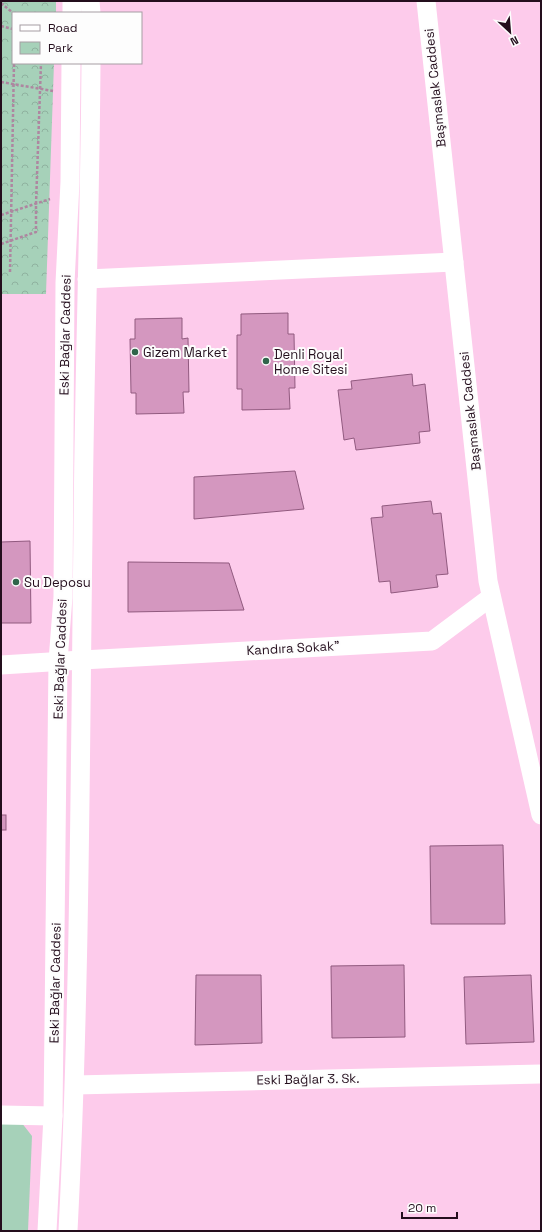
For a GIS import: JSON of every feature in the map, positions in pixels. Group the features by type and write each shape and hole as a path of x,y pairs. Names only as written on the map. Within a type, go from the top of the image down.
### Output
{"street":[{"path":"72,1 72,12"},
{"path":"90,1 91,12"},
{"name":"Başmaslak Caddesi","path":"426,1 488,581 541,815"},
{"name":"Eski Bağlar Caddesi","path":"47,1231 53,1116 58,661 63,598 65,283 70,182 71,64"},
{"name":"Eski Bağlar Caddesi","path":"68,1231 75,1085 80,856 91,64"},
{"path":"87,279 454,262"},
{"name":"Kandıra Sokak\"","path":"1,665 432,641 491,597"},
{"name":"Eski Bağlar 3. Sk.","path":"75,1085 541,1074"},
{"path":"1,1115 53,1116"}],"path":[{"path":"1,4 12,12"},
{"path":"1,26 12,29"},
{"path":"10,272 14,64"},
{"path":"1,244 36,232 41,64"},
{"path":"1,82 71,94"},
{"path":"1,215 50,199"}],"green space":[{"path":"1,1 56,1 56,12 12,12 12,64 54,64 46,294 1,294"},
{"path":"14,1113 32,1136 28,1231 1,1231 1,1114"}],"building":[{"name":"Denli Royal Home Sitesi","path":"288,313 288,334 294,334 295,388 289,388 290,409 242,410 242,389 237,389 237,335 241,335 241,314"},
{"path":"182,318 182,339 188,338 189,392 183,392 184,413 136,414 136,393 131,393 130,339 135,339 135,319"},
{"path":"412,374 413,386 425,384 430,431 419,432 420,443 356,450 354,438 344,440 338,390 352,389 351,381"},
{"path":"295,471 304,509 194,519 194,477"},
{"path":"431,501 433,514 441,513 448,574 436,575 438,587 391,593 390,581 379,582 371,518 383,517 382,506"},
{"name":"Su Deposu","path":"30,541 31,623 1,623 1,542"},
{"path":"128,562 229,563 244,610 128,612"},
{"path":"1,815 6,815 6,830 1,830"},
{"path":"503,845 505,924 431,924 430,846"},
{"path":"404,965 405,1037 332,1038 331,966"},
{"path":"196,975 261,975 262,1043 195,1045"},
{"path":"531,975 534,1042 466,1044 464,977"}],"place":[{"name":"Gizem Market","path":"135,352"},
{"name":"Denli Royal Home Sitesi","path":"266,361"},
{"name":"Su Deposu","path":"16,582"}]}
